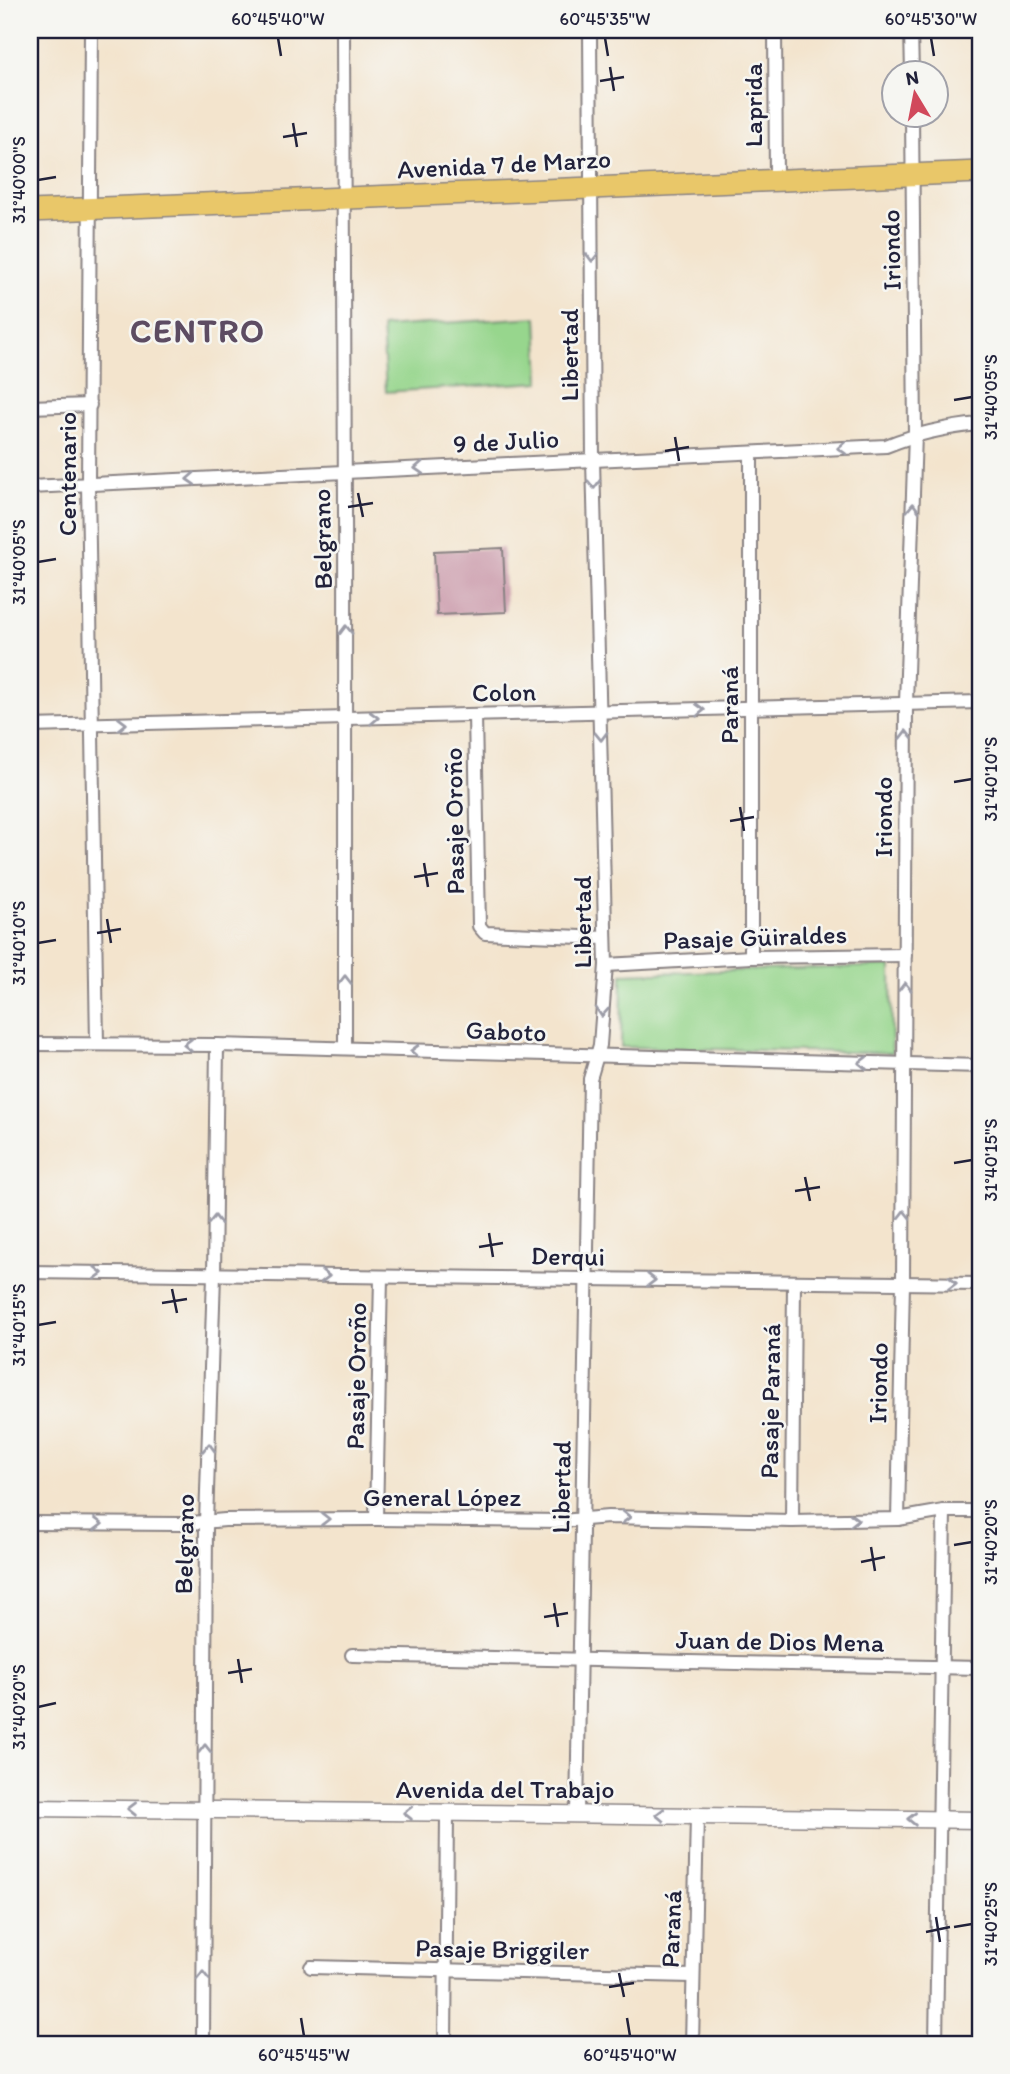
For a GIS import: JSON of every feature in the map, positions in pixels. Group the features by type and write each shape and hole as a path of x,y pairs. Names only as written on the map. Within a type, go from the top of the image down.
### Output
{"main road":[{"name":"Avenida 7 de Marzo","path":"30,211 980,172"}],"street":[{"name":"Centenario","path":"91,30 88,484 97,1044"},
{"name":"Belgrano","path":"343,30 347,719 345,1048"},
{"name":"Libertad","path":"577,1813 590,1079 600,1045 606,965 593,460 590,30"},
{"name":"Laprida","path":"775,30 776,181"},
{"path":"912,30 912,60"},
{"name":"Iriondo","path":"898,1519 903,1283 906,703 915,434 912,130"},
{"path":"30,407 90,405"},
{"name":"9 de Julio","path":"30,487 886,446 915,434 944,427 980,424"},
{"name":"Paraná","path":"751,453 751,957"},
{"name":"Colon","path":"30,726 980,702"},
{"name":"Pasaje Oroño","path":"475,715 479,926 485,933 605,938"},
{"name":"Pasaje Güiraldes","path":"606,965 751,957 905,955"},
{"name":"Gaboto","path":"30,1044 217,1045 980,1066"},
{"name":"Belgrano","path":"203,2044 206,1522 214,1275 217,1045"},
{"name":"Derqui","path":"30,1272 980,1284"},
{"name":"Pasaje Oroño","path":"376,1519 381,1277"},
{"name":"Pasaje Paraná","path":"792,1521 794,1282"},
{"path":"936,2044 944,1511"},
{"name":"General López","path":"30,1523 180,1524 376,1519 562,1521 608,1517 792,1521 898,1519 944,1511 980,1511"},
{"name":"Juan de Dios Mena","path":"352,1655 980,1668"},
{"name":"Avenida del Trabajo","path":"30,1808 980,1820"},
{"path":"445,2044 447,1814"},
{"name":"Paraná","path":"692,2044 697,1816"},
{"name":"Pasaje Briggiler","path":"311,1967 692,1976"}],"green space":[{"path":"537,317 540,382 386,392 382,327"},
{"path":"891,966 892,1053 621,1047 622,974"}],"building":[{"path":"503,548 506,612 437,615 434,551"}],"district":[{"name":"CENTRO","path":"198,330"}]}
